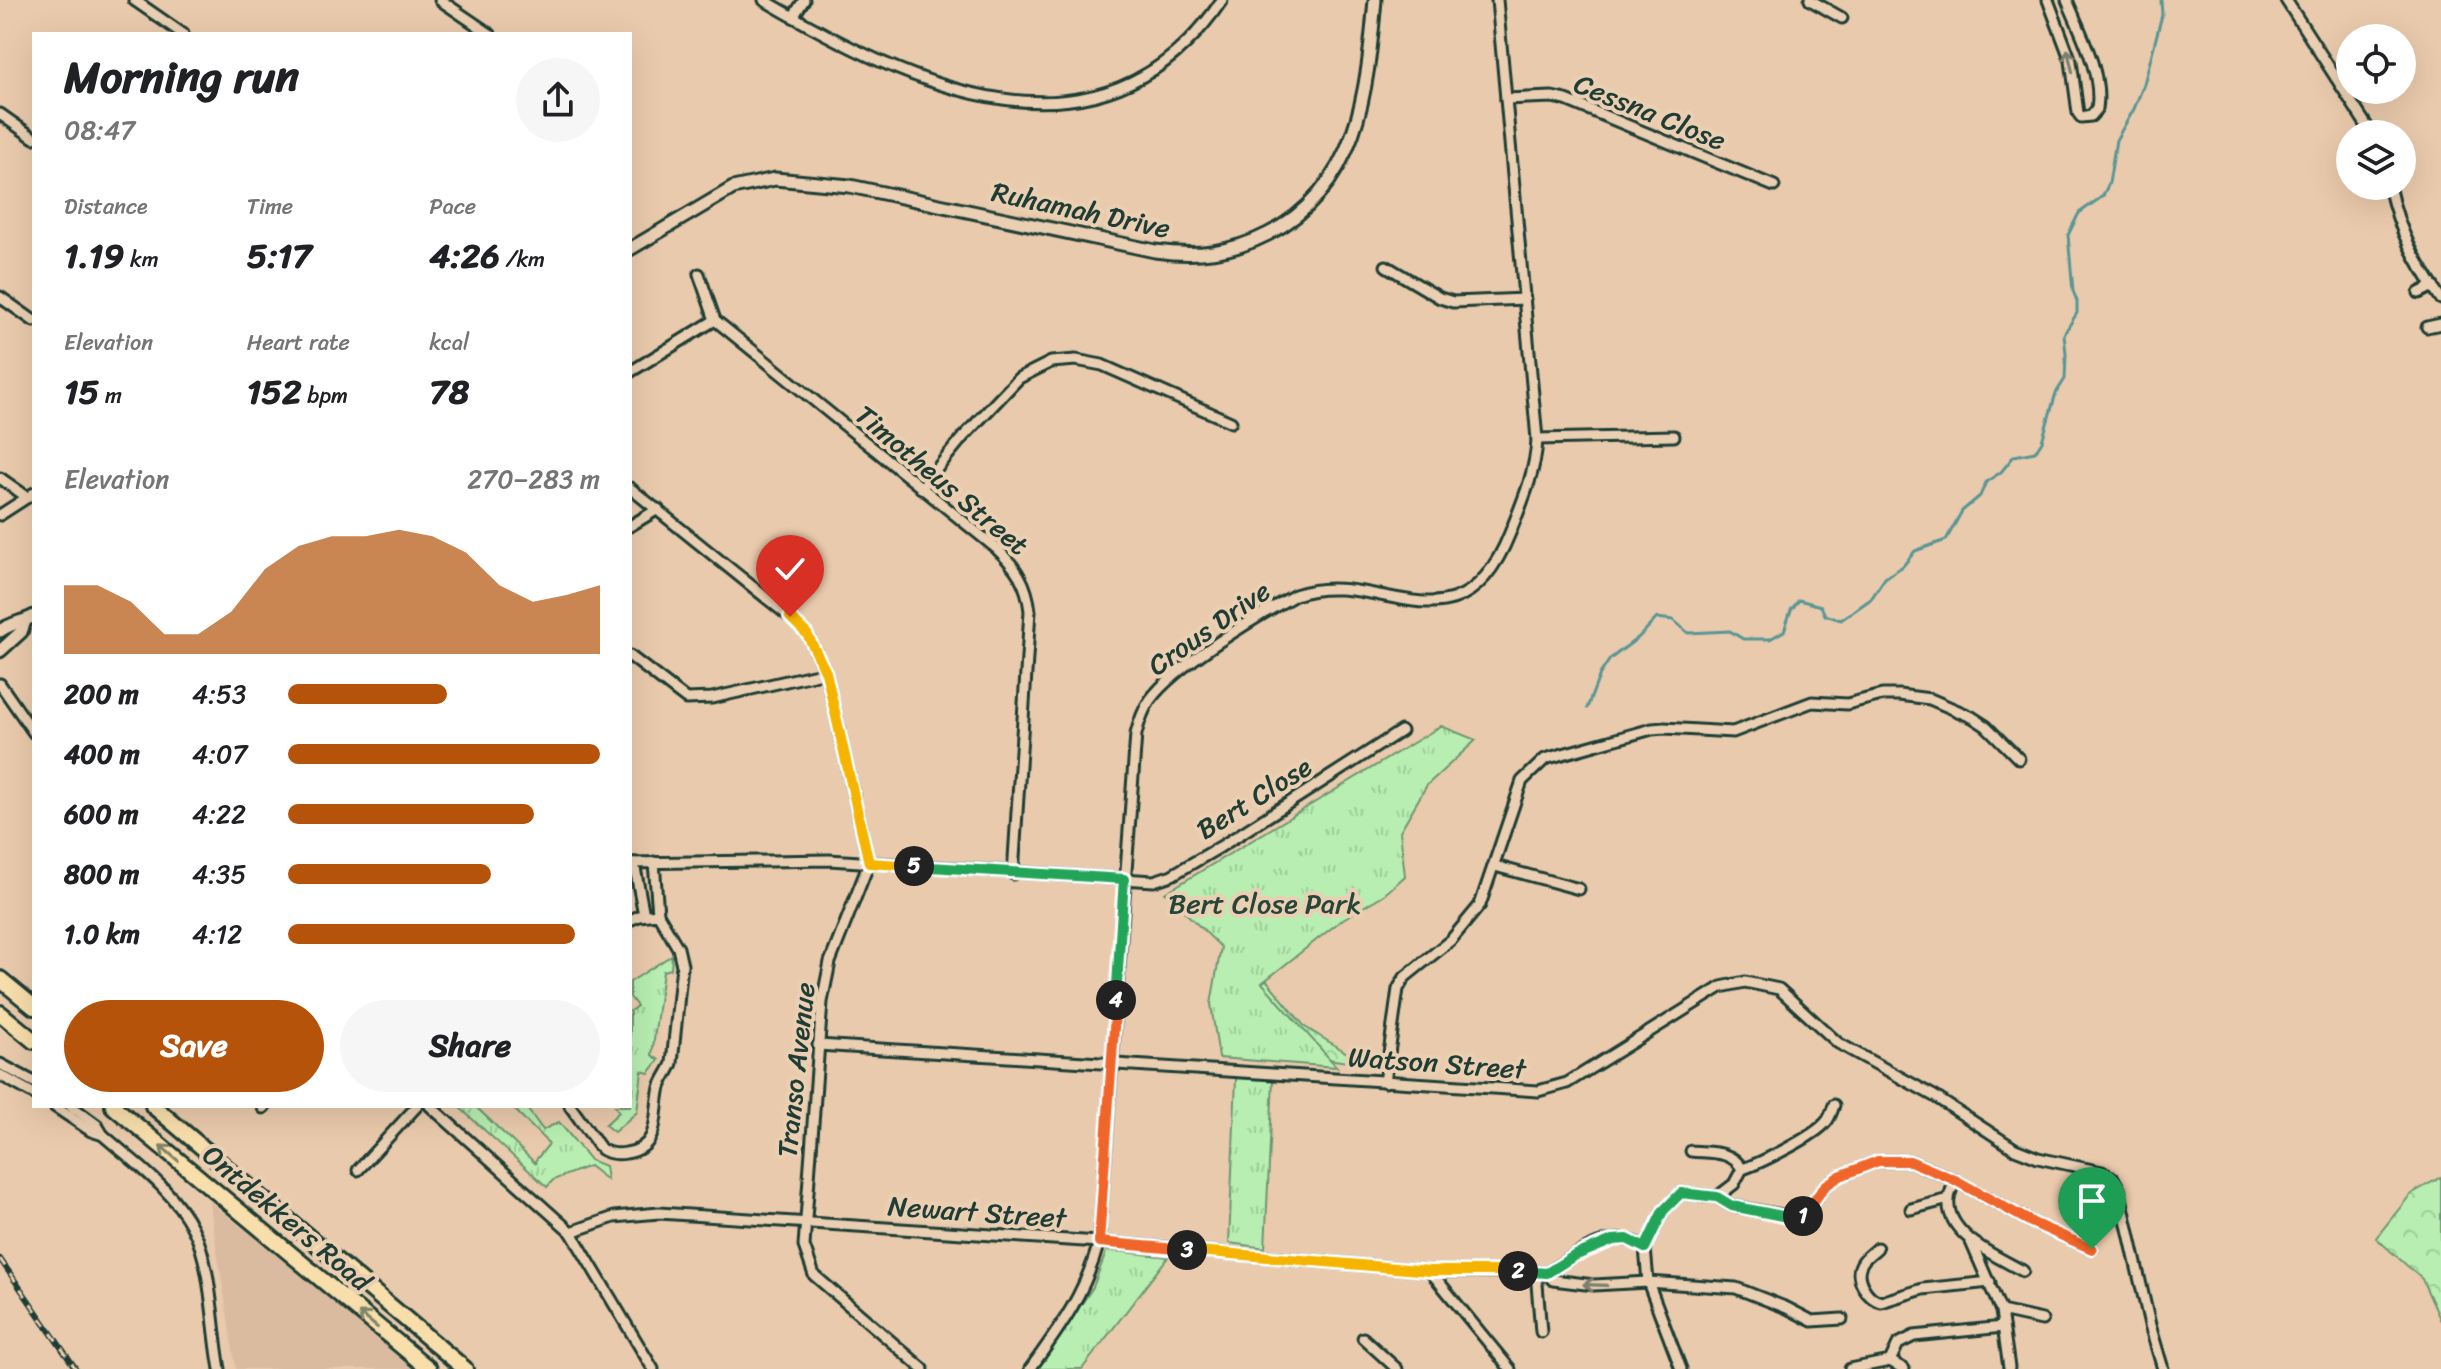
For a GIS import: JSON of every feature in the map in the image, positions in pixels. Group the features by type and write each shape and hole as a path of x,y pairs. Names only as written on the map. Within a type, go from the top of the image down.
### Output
{"main road":[{"path":"0,979 32,1005"},
{"path":"0,1013 32,1039"},
{"name":"Ontdekkers Road","path":"115,1108 429,1369"},
{"name":"Ontdekkers Road","path":"155,1108 465,1369"}],"street":[{"path":"134,0 180,32"},
{"path":"440,0 487,32"},
{"path":"764,0 886,64 920,77 997,100 1035,102 1089,98 1120,89 1156,68 1184,46 1222,0"},
{"path":"793,17 804,0"},
{"name":"Ruhamah Drive","path":"632,248 733,188 775,179 850,186 1167,253 1210,254 1231,250 1287,224 1316,199 1333,179 1357,121 1372,41 1375,0"},
{"name":"Crous Drive","path":"1030,1369 1081,1295 1099,1242 1136,734 1146,706 1160,688 1221,642 1282,602 1306,591 1332,590 1422,602 1452,599 1470,590 1485,578 1502,554 1535,463 1537,439 1497,0"},
{"path":"1810,0 1842,18"},
{"path":"2048,0 2071,61 2078,113 2081,117 2088,116 2097,109 2097,87 2067,0"},
{"path":"2286,0 2363,120"},
{"name":"Cessna Close","path":"1506,99 1552,97 1566,100 1774,186"},
{"path":"0,114 32,137"},
{"path":"2392,200 2411,254 2441,299"},
{"path":"1386,266 1440,298 1453,302 1525,299"},
{"path":"632,371 715,320 699,274"},
{"path":"2419,293 2433,286"},
{"path":"0,297 32,320"},
{"name":"Timotheus Street","path":"715,320 1014,565 1028,596 1030,611 1013,874"},
{"path":"2427,327 2441,324"},
{"path":"921,488 963,437 1019,378 1051,362 1076,360 1102,365 1231,422"},
{"path":"1537,439 1674,436"},
{"path":"0,478 31,495 0,515"},
{"path":"632,490 807,634 826,672 869,863"},
{"path":"632,525 658,509"},
{"path":"0,631 29,618"},
{"path":"0,651 21,632 29,618"},
{"path":"632,658 679,695 693,700 826,672"},
{"path":"0,684 32,730"},
{"path":"1385,1082 1390,1031 1401,982 1451,940 1480,905 1522,781 1545,759 1652,729 1733,732 1812,702 1847,704 1882,695 1899,695 1930,699 1972,717 1986,726 2019,759"},
{"name":"Bert Close","path":"632,863 829,860 1143,882 1172,875 1401,731"},
{"path":"571,1108 606,1152 631,1152 647,1144 653,1135 659,1088 672,1063 682,965 678,948 658,914 654,862"},
{"path":"632,863 644,915"},
{"name":"Transo Avenue","path":"869,863 830,962 822,1002 804,1246 814,1275 923,1369"},
{"path":"1495,866 1579,889"},
{"path":"632,919 658,914"},
{"name":"Watson Street","path":"818,1045 1516,1092 1553,1088 1567,1083 1721,987 1739,982 1757,983 1779,989 1838,1043 1934,1096 2015,1149 2038,1158 2102,1172 2113,1178 2119,1189 2163,1369"},
{"path":"0,1064 32,1081"},
{"path":"0,1075 32,1093"},
{"path":"1717,1197 1734,1184 1742,1169 1758,1164 1820,1128 1829,1119 1834,1105"},
{"path":"57,1108 81,1125 103,1135 160,1184 193,1228 203,1257 220,1369"},
{"path":"74,1108 97,1125 103,1135"},
{"path":"358,1170 415,1108"},
{"path":"432,1108 571,1232 653,1369"},
{"path":"1691,1151 1732,1156 1742,1169"},
{"path":"1681,1369 1648,1282 1645,1248 1663,1211 1675,1197 1686,1193 1717,1197 1732,1206 1792,1218 1805,1214 1820,1192 1855,1168 1878,1161 1910,1161 1955,1180 2033,1223 2092,1249"},
{"path":"1955,1180 1949,1199 1951,1213 1971,1242 2001,1311 2009,1368"},
{"path":"1911,1209 1949,1199"},
{"name":"Newart Street","path":"571,1232 599,1221 633,1214 1099,1242 1430,1271 1536,1272 1547,1273 1553,1280 1582,1284 1648,1282 1736,1288 1812,1321 1842,1319"},
{"path":"1547,1273 1607,1241 1627,1239 1645,1248"},
{"path":"1971,1242 2023,1271"},
{"path":"1877,1248 1862,1262 1859,1271 1865,1291 1878,1302 1923,1289 1990,1282"},
{"path":"1430,1271 1510,1369"},
{"path":"1536,1272 1541,1332"},
{"path":"2001,1311 2042,1320"},
{"path":"1890,1361 1898,1344 1914,1336 2003,1327"},
{"path":"1363,1338 1397,1369"},
{"path":"1850,1369 1890,1361 1904,1369"}],"shaded area":[{"path":"209,1201 419,1369 236,1369"}],"green space":[{"name":"Bert Close Park","path":"1441,726 1476,740 1427,785 1400,831 1405,876 1385,894 1343,919 1262,983 1337,1067 1219,1058 1211,1004 1221,947 1165,893"},
{"path":"672,955 671,969 663,971 652,1055 659,1060 649,1073 642,1071 637,1112 614,1132 605,1125 619,1112 616,1108 632,1108 632,1010 637,1006 632,1000 632,981"},
{"path":"1259,971 1305,1027 1349,1054 1382,1067 1252,1048"},
{"path":"1236,1078 1273,1080 1265,1248 1229,1243"},
{"path":"460,1108 477,1108 536,1164 535,1161 549,1144 513,1108 526,1108 543,1130 559,1122 590,1160 605,1166 607,1180 589,1166 553,1180 547,1187"},
{"path":"2441,1177 2441,1321 2422,1279 2376,1238 2411,1194"},
{"path":"1107,1250 1168,1257 1082,1369 1038,1369 1093,1287"}],"waterway":[{"path":"1587,708 1600,674 1610,659 1639,637 1657,618 1673,620 1688,633 1730,631 1743,639 1770,639 1784,631 1791,610 1799,600 1821,606 1825,615 1841,620 1871,599 1885,578 1903,566 1915,551 1946,540 1962,511 1980,496 1986,482 2001,472 2014,456 2035,452 2042,441 2056,393 2065,379 2064,334 2077,313 2068,235 2079,213 2103,196 2109,183 2116,140 2144,84 2162,15 2161,0"}],"railway":[{"path":"0,1259 76,1369"}],"route":[{"path":"790,617 807,634 826,672 869,863 1124,879 1099,1242 1430,1271 1547,1273 1607,1241 1627,1239 1645,1248 1663,1211 1681,1193 1717,1197 1732,1206 1798,1218 1805,1214 1832,1181 1866,1164 1898,1159 1955,1180 2033,1223 2092,1249"}]}
